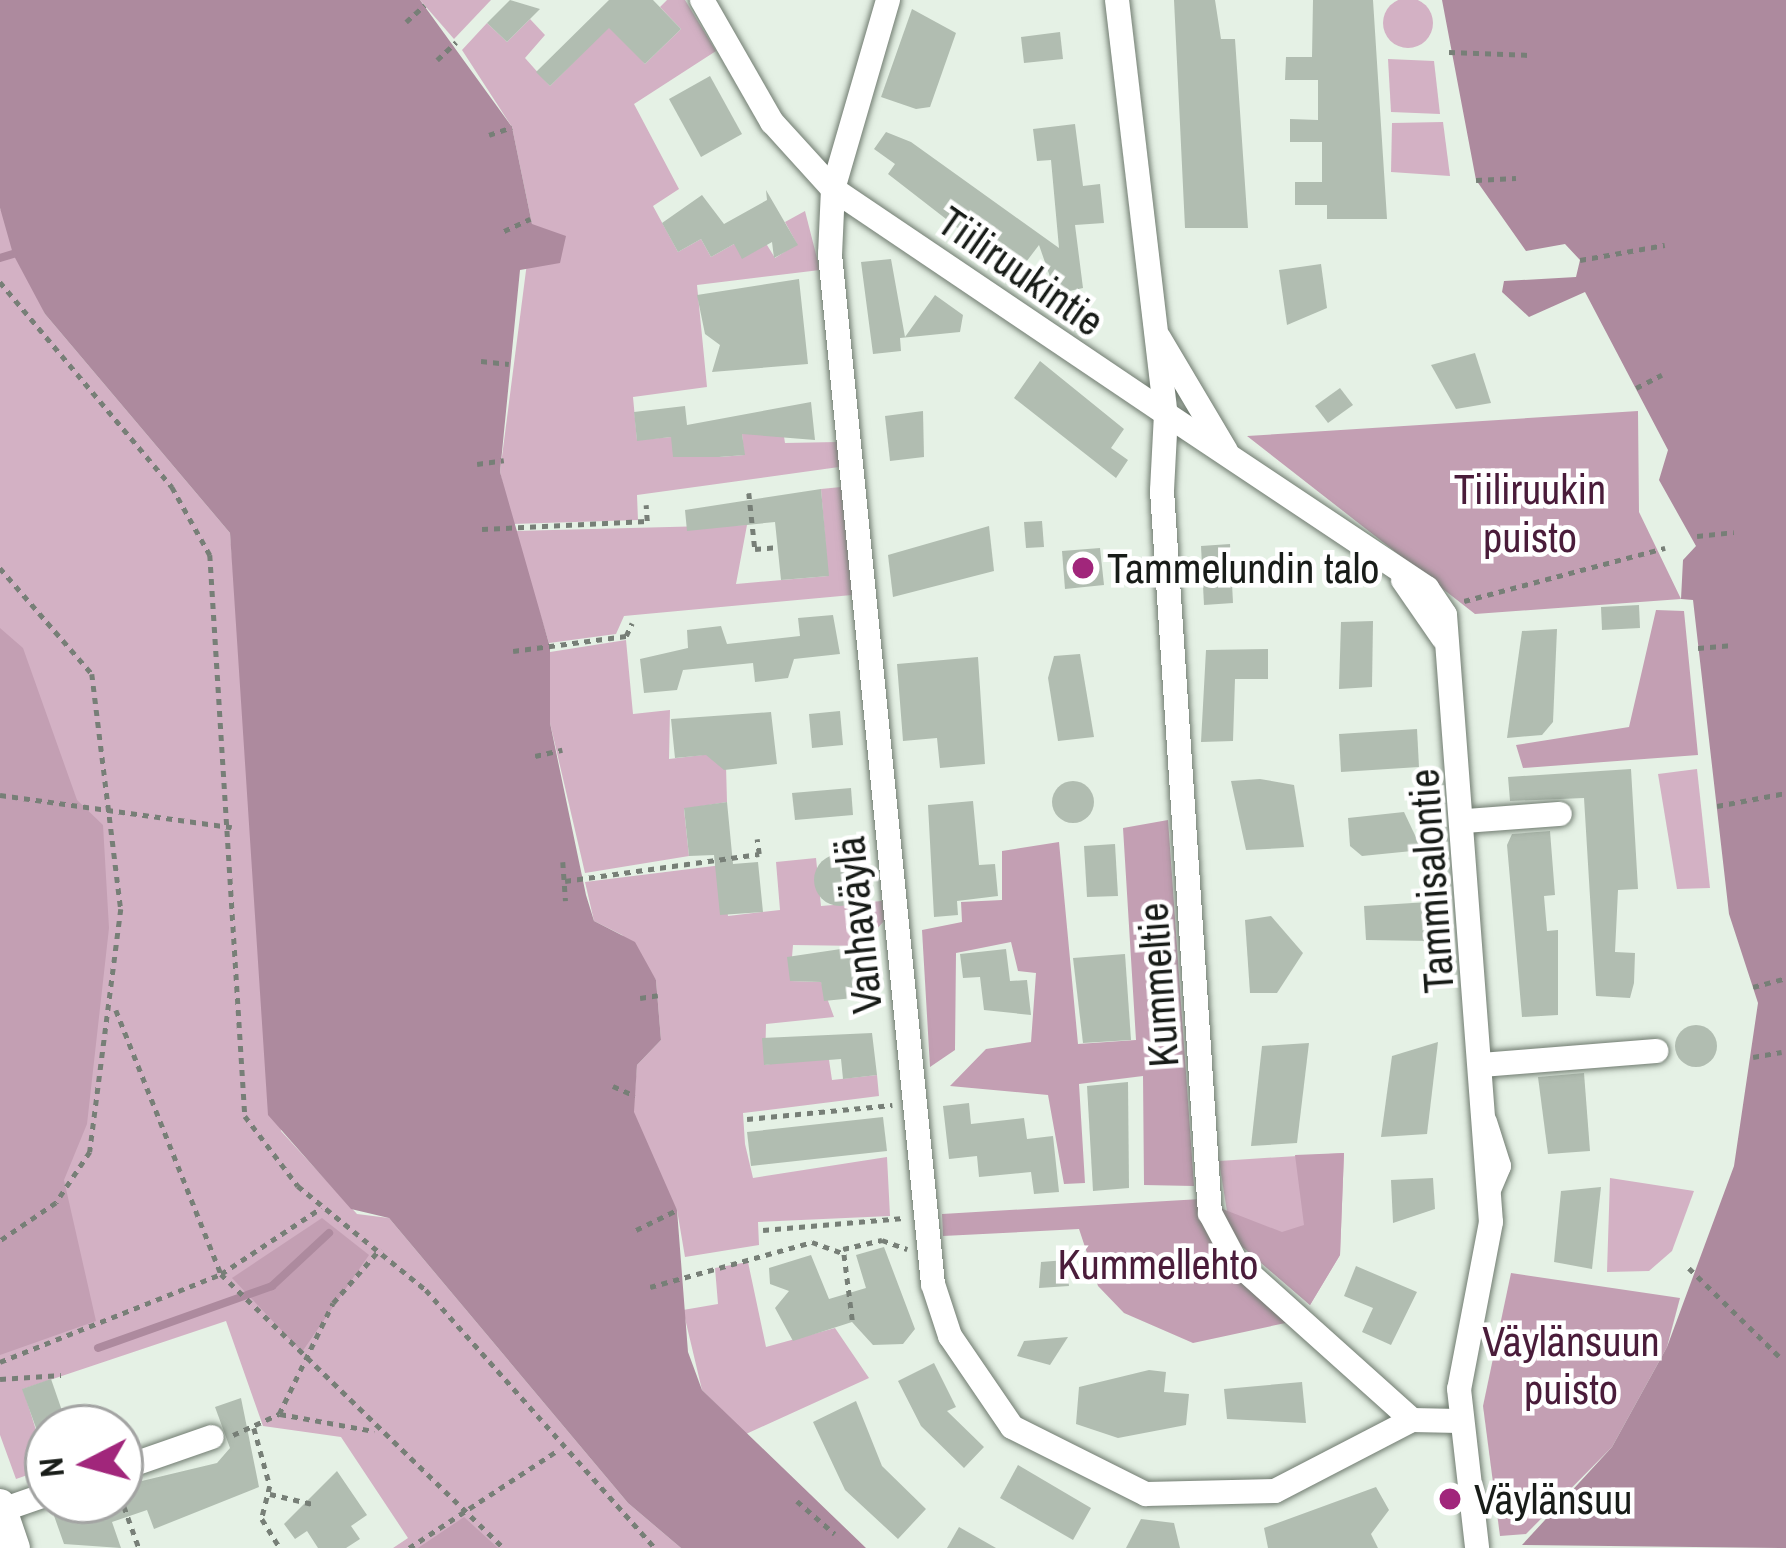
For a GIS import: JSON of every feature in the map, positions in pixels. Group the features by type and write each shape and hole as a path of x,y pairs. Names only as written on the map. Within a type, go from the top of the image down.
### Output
{"main road":[{"path":"1,1507 15,1548"}],"street":[{"path":"702,0 772,122 833,189"},
{"name":"Vanhaväylä","path":"888,0 833,189 830,254 933,1284 977,1385 1012,1426 1093,1476 1172,1499 1251,1497 1308,1480 1412,1420"},
{"name":"Tammisalontie","path":"1117,0 1166,414 1226,451 1438,602 1466,821 1485,1122 1478,1142 1489,1189 1489,1267 1459,1421"},
{"name":"Tiiliruukintie","path":"833,189 1166,414"},
{"name":"Tammisalontie","path":"1159,338 1189,398 1226,451"},
{"path":"1166,414 1189,398"},
{"name":"Kummeltie","path":"1166,414 1162,491 1210,1213 1236,1262 1412,1420"},
{"path":"1466,821 1560,814"},
{"path":"1481,1065 1656,1051"},
{"path":"1412,1420 1459,1421 1477,1548"},
{"path":"144,1461 212,1437"}],"path":[{"path":"406,22 425,5"},
{"path":"437,60 456,42"},
{"path":"1449,52 1529,55"},
{"path":"489,135 512,127"},
{"path":"1476,180 1516,178"},
{"path":"504,231 530,219"},
{"path":"1580,260 1665,245"},
{"path":"0,282 172,487 210,556 232,827 247,1114 321,1208 380,1249 558,1450 655,1548"},
{"path":"481,361 509,364"},
{"path":"1636,388 1662,375"},
{"path":"477,464 504,460"},
{"path":"749,493 755,549 778,547"},
{"path":"482,530 647,521 646,505"},
{"path":"1697,536 1734,532"},
{"path":"1464,601 1665,548"},
{"path":"0,568 92,674 113,814 116,1008 79,1179 0,1241"},
{"path":"513,651 626,636 632,622"},
{"path":"1698,648 1730,645"},
{"path":"535,756 562,750"},
{"path":"1717,806 1786,793"},
{"path":"0,795 232,827"},
{"path":"566,881 758,854 757,839"},
{"path":"563,862 566,901"},
{"path":"1753,987 1786,978"},
{"path":"640,998 658,995"},
{"path":"116,1008 221,1274 374,1431 504,1548"},
{"path":"1753,1057 1782,1052"},
{"path":"613,1086 634,1096"},
{"path":"747,1119 915,1103"},
{"path":"0,1362 221,1274 321,1208"},
{"path":"636,1230 677,1210"},
{"path":"764,1230 926,1216"},
{"path":"650,1287 812,1243 842,1253 882,1240 907,1249"},
{"path":"212,1437 254,1428 279,1414 333,1303 380,1249"},
{"path":"842,1253 852,1320"},
{"path":"1689,1268 1781,1358"},
{"path":"0,1379 62,1375"},
{"path":"279,1414 374,1431"},
{"path":"254,1428 270,1494 262,1519 280,1548"},
{"path":"409,1548 558,1450"},
{"path":"270,1494 314,1504"},
{"path":"797,1501 835,1534"},
{"path":"814,1516 820,1510"}],"shaded area":[{"path":"1408,-2 1426,5 1433,23 1426,41 1408,48 1390,41 1383,23 1390,5"},
{"path":"0,0 420,0 512,127 532,224 566,236 560,263 520,270 500,472 550,647 550,723 586,895 594,921 635,942 656,980 661,1040 637,1065 634,1112 677,1210 688,1352 702,1390 866,1548 681,1548 628,1503 389,1218 351,1209 268,1115 230,533 45,314 13,254 0,208"},
{"path":"420,0 491,0 454,39"},
{"path":"667,0 685,0 716,51 634,104 679,189 653,206 678,252 701,239 711,257 734,244 767,245 775,258 797,244 785,222 805,211 820,270 697,285 707,387 633,397 637,440 671,437 720,457 744,455 742,434 783,430 785,443 837,442 839,467 637,495 638,520 512,524 500,472 532,224 512,127 462,50 487,23 507,42 530,19 545,35 525,58 550,86 613,22 645,64 681,29 660,7"},
{"path":"1442,0 1786,0 1786,1548 1522,1545 1612,1447 1667,1347 1734,1166 1758,1003 1729,914 1693,600 1681,599 1683,560 1696,546 1659,480 1668,450 1585,292 1529,317 1502,292 1504,281 1576,277 1580,260 1565,244 1526,251 1476,180"},
{"path":"1388,59 1434,61 1440,114 1391,112"},
{"path":"1443,122 1450,176 1391,172 1392,123"},
{"path":"0,208 45,314 230,533 281,1131 357,1214 389,1218 628,1503 681,1548 393,1548 408,1538 341,1437 263,1426 226,1321 23,1389 28,1404 24,1404 24,1476 16,1479 0,1435"},
{"path":"841,487 852,595 624,616 616,634 549,643 514,531 747,525 736,584 828,576 821,489"},
{"path":"626,640 633,714 670,710 669,759 711,754 726,766 727,802 684,809 689,856 585,873 550,723 550,652"},
{"path":"1697,769 1710,888 1677,889 1658,774"},
{"path":"816,858 821,906 882,901 885,920 861,946 793,945 790,981 821,982 834,1017 766,1024 765,1065 828,1053 832,1080 877,1075 879,1096 743,1113 745,1144 753,1178 887,1157 890,1216 758,1222 759,1245 685,1257 677,1210 651,1168 581,1131 633,1112 637,1065 661,1040 656,980 622,935 594,921 585,882 722,865 728,916 780,910 776,862"},
{"name":"Kummellehto","path":"1344,1153 1340,1255 1310,1305 1231,1237 1219,1161"},
{"path":"1610,1178 1694,1191 1672,1251 1649,1271 1607,1272"},
{"path":"748,1262 766,1347 835,1328 869,1378 746,1434 702,1390 683,1310 718,1304 715,1268"}],"green space":[{"name":"Tiiliruukin puisto","path":"1638,411 1639,512 1681,599 1475,614 1247,436"},
{"path":"1656,610 1684,611 1698,755 1523,768 1516,745 1629,727"},
{"path":"0,628 23,648 77,800 103,825 109,928 87,1124 64,1180 96,1321 0,1355"},
{"path":"1168,820 1194,1186 1144,1185 1143,1076 1079,1084 1085,1183 1064,1184 1048,1095 950,1086 986,1049 1031,1042 1036,973 1018,971 1011,942 956,953 955,1050 930,1067 922,930 962,922 961,902 1002,900 1002,851 1059,842 1078,1044 1136,1040 1123,828"},
{"name":"Kummellehto","path":"1344,1153 1340,1255 1310,1305 1231,1237 1220,1208 1282,1232 1304,1225 1295,1155"},
{"name":"Kummellehto","path":"1201,1199 1290,1322 1193,1343 1124,1313 1098,1286 1079,1229 943,1236 942,1214"},
{"path":"322,1218 369,1255 302,1352 232,1278"},
{"name":"Väylänsuun puisto","path":"1511,1273 1680,1298 1667,1347 1612,1447 1526,1534 1500,1536 1483,1406"},
{"path":"464,1517 498,1548 418,1548"}],"building":[{"path":"510,0 540,9 507,42 487,23"},
{"path":"609,0 653,0 681,29 645,64 609,28 550,86 536,72"},
{"path":"1174,0 1215,0 1221,39 1235,39 1248,228 1185,228"},
{"path":"1313,0 1373,0 1387,219 1327,219 1327,205 1295,205 1295,182 1322,182 1322,142 1290,142 1290,119 1318,120 1318,80 1285,80 1286,57 1312,57"},
{"path":"912,9 956,33 930,107 916,109 881,97"},
{"path":"1060,32 1063,59 1024,63 1021,37"},
{"path":"710,76 742,134 701,157 669,99"},
{"path":"1075,124 1083,186 1100,184 1104,223 1075,225 1083,288 1056,294 1039,245 1017,274 888,174 895,164 874,149 886,132 911,142 1059,248 1051,160 1037,161 1033,129"},
{"path":"766,190 798,245 774,258 772,242 742,259 734,244 711,257 701,239 678,252 662,223 702,195 724,224 767,200"},
{"path":"891,259 905,337 935,295 963,315 960,332 900,338 901,351 873,354 861,262"},
{"path":"1321,264 1327,308 1287,325 1279,270"},
{"path":"799,279 808,364 712,372 720,345 705,334 697,295"},
{"path":"1475,353 1491,403 1456,409 1431,365"},
{"path":"1040,361 1124,429 1111,448 1128,460 1116,478 1014,398"},
{"path":"1340,388 1353,405 1328,423 1315,406"},
{"path":"811,402 815,440 742,434 745,455 719,457 673,457 671,437 637,441 634,412 685,406 687,425"},
{"path":"923,411 924,457 890,461 885,416"},
{"path":"821,489 829,576 781,580 775,522 687,531 685,510"},
{"path":"1042,521 1044,547 1026,548 1024,522"},
{"path":"989,526 994,571 893,597 888,555"},
{"path":"1230,544 1233,603 1204,605 1201,546"},
{"name":"Tammelundin talo","path":"1100,548 1104,585 1065,589 1062,551"},
{"path":"1639,605 1640,628 1602,630 1601,607"},
{"path":"833,615 840,654 794,659 788,678 755,682 753,663 683,670 677,690 644,693 640,659 688,648 687,630 721,626 727,644 800,636 798,618"},
{"path":"1373,621 1372,687 1339,689 1341,622"},
{"path":"1557,629 1553,722 1542,735 1507,738 1522,631"},
{"path":"1268,649 1268,679 1235,679 1233,741 1201,742 1206,650"},
{"path":"1080,654 1094,737 1058,741 1048,678 1054,656"},
{"path":"978,657 985,764 940,768 937,738 903,741 897,664"},
{"path":"840,711 843,745 812,748 809,714"},
{"path":"771,712 777,764 724,770 706,755 675,758 671,719"},
{"path":"1417,729 1419,767 1341,772 1339,734"},
{"path":"1631,769 1638,889 1618,890 1615,952 1635,953 1634,983 1630,998 1596,996 1584,798 1510,801 1508,777"},
{"path":"1260,779 1294,785 1304,847 1246,850 1231,781"},
{"path":"1073,781 1088,787 1094,802 1088,817 1073,823 1058,817 1052,802 1058,787"},
{"path":"851,788 853,815 795,820 792,793"},
{"path":"973,801 979,865 995,864 998,896 957,901 958,915 934,917 928,805"},
{"path":"727,802 733,864 758,862 763,912 720,915 714,855 689,856 684,808"},
{"path":"1404,812 1422,850 1362,856 1350,846 1348,818"},
{"path":"1550,831 1555,895 1544,896 1547,931 1558,930 1558,1015 1522,1017 1507,845 1512,834"},
{"path":"1115,844 1118,896 1087,897 1084,846"},
{"path":"840,854 858,862 866,880 858,898 840,906 822,898 814,880 822,862"},
{"path":"1429,902 1431,941 1366,940 1364,906"},
{"path":"1271,916 1303,953 1277,993 1250,993 1245,920"},
{"path":"861,946 873,996 824,1001 821,982 790,981 787,957"},
{"path":"1006,949 1010,981 1027,980 1031,1015 984,1010 980,977 963,978 960,954"},
{"path":"1125,954 1131,1040 1083,1043 1073,958"},
{"path":"1696,1025 1711,1031 1717,1046 1711,1061 1696,1067 1681,1061 1675,1046 1681,1031"},
{"path":"872,1033 877,1075 843,1079 841,1059 764,1065 762,1038"},
{"path":"1438,1042 1427,1134 1381,1137 1392,1056"},
{"path":"1309,1043 1297,1143 1251,1146 1262,1046"},
{"path":"1584,1073 1590,1151 1548,1154 1538,1077"},
{"path":"1128,1082 1129,1188 1093,1191 1087,1086"},
{"path":"969,1103 971,1124 1024,1118 1027,1139 1053,1136 1059,1192 1034,1194 1031,1172 979,1177 977,1156 949,1159 943,1106"},
{"path":"883,1117 887,1151 751,1166 747,1132"},
{"path":"1433,1178 1435,1209 1393,1223 1391,1180"},
{"path":"1601,1187 1592,1269 1554,1262 1561,1191"},
{"path":"884,1247 915,1329 903,1344 873,1345 852,1322 793,1341 775,1308 789,1291 770,1284 769,1268 811,1255 829,1299 866,1288 856,1255"},
{"path":"1066,1260 1069,1286 1039,1288 1041,1262"},
{"path":"1356,1266 1417,1292 1391,1345 1362,1332 1373,1308 1344,1296"},
{"path":"1068,1337 1050,1365 1017,1356 1024,1341"},
{"path":"934,1363 956,1407 947,1411 984,1447 964,1468 921,1426 898,1381"},
{"path":"1149,1370 1166,1372 1164,1392 1189,1394 1186,1425 1118,1438 1076,1424 1079,1387"},
{"path":"51,1379 60,1404 27,1404 22,1389"},
{"path":"1302,1382 1306,1423 1227,1419 1224,1389"},
{"path":"241,1398 259,1487 154,1529 144,1511 144,1480 217,1463 230,1448 215,1407"},
{"path":"856,1401 882,1466 926,1509 898,1539 845,1490 813,1422"},
{"path":"1018,1465 1091,1508 1073,1540 1000,1498"},
{"path":"337,1471 367,1515 351,1526 360,1539 346,1548 318,1548 307,1531 295,1539 284,1524"},
{"path":"1376,1487 1389,1510 1371,1534 1378,1548 1268,1548 1264,1528"},
{"path":"1141,1519 1174,1523 1180,1548 1126,1548"},
{"path":"57,1524 113,1524 121,1548 64,1544"},
{"path":"959,1527 996,1548 947,1548"}],"waterway":[{"path":"0,258 13,254"},
{"path":"98,1348 272,1286 329,1233"}],"place":[{"name":"Tammelundin talo","path":"1083,568"},
{"name":"Väylänsuu","path":"1450,1499"}]}
